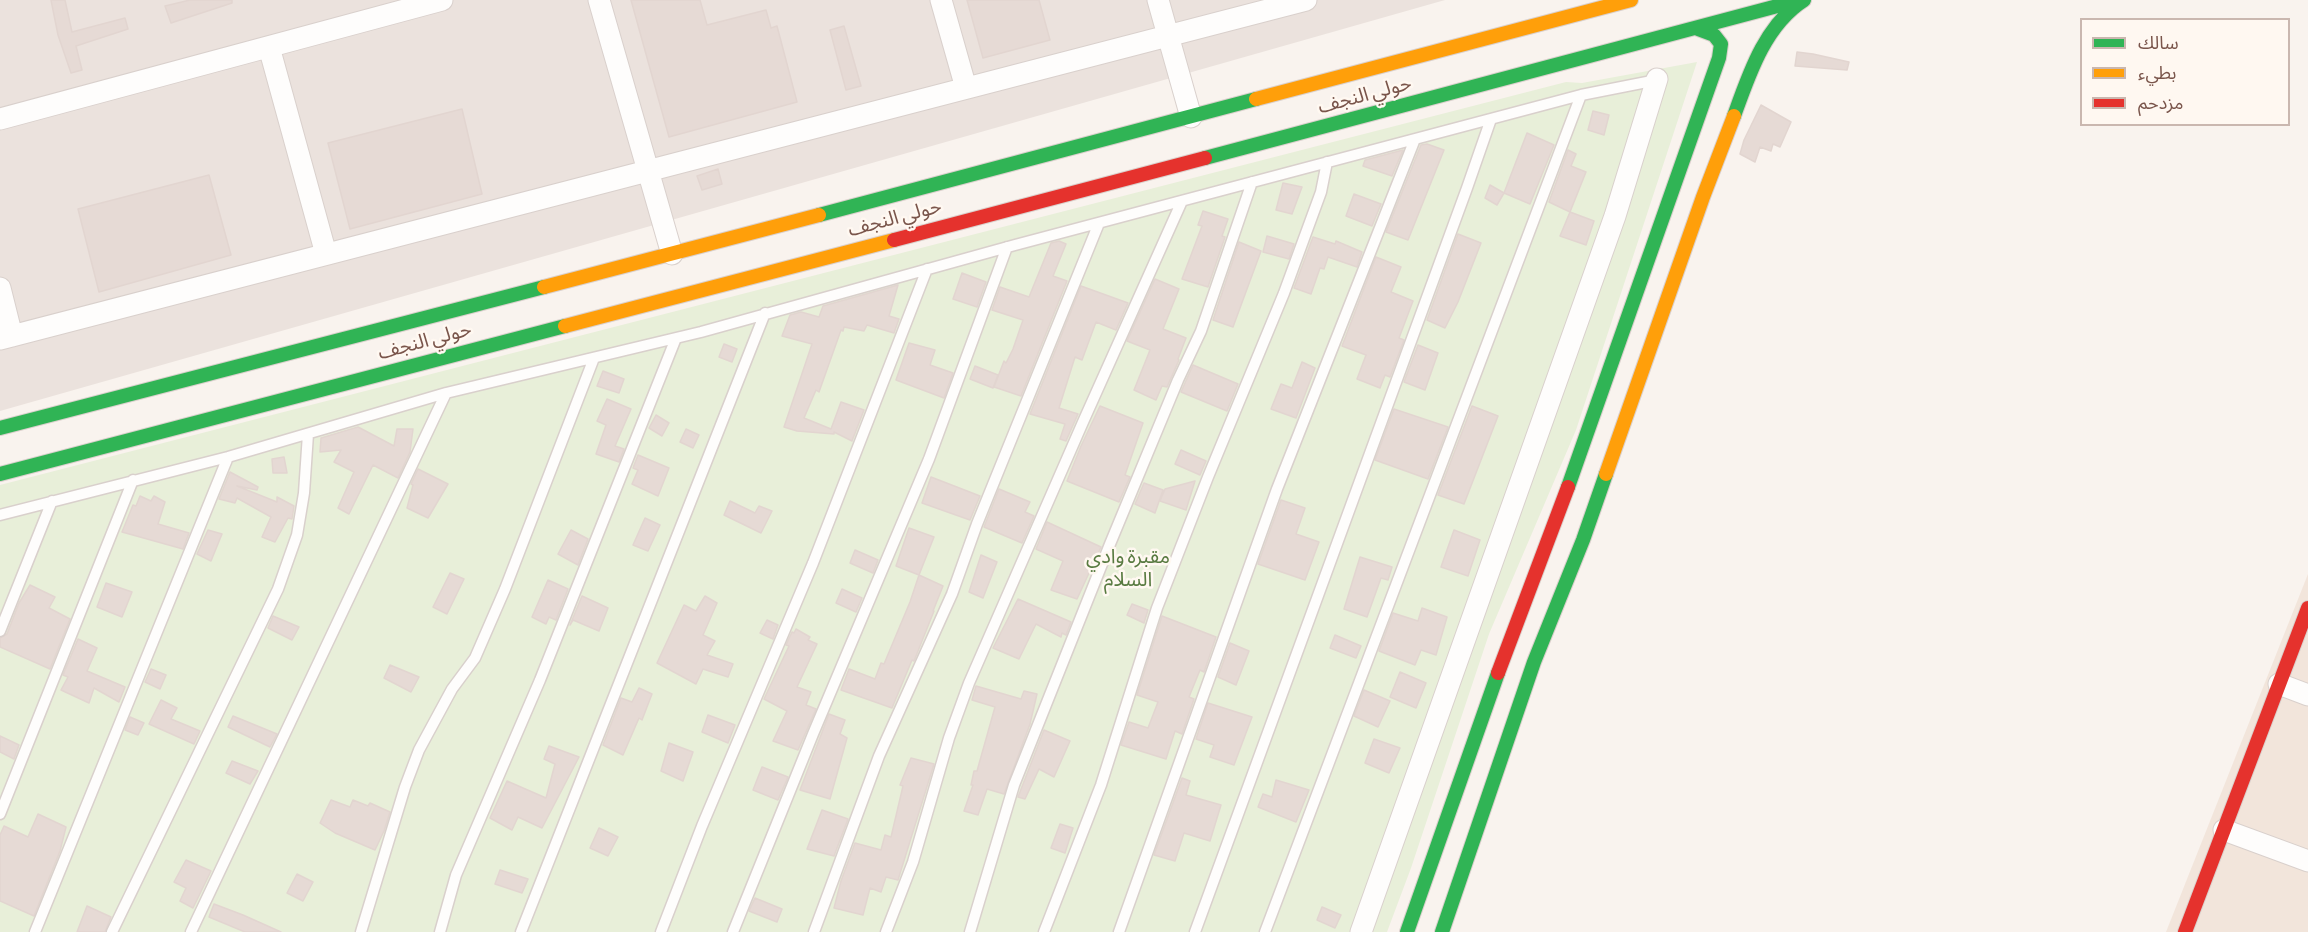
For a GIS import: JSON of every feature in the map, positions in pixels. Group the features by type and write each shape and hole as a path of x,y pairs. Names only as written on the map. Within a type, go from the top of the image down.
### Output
{"main road":[{"name":"حولي النجف","path":"0,428 672,254 1631,0"},
{"name":"حولي النجف","path":"0,474 1698,29 1800,0"},
{"path":"1442,932 1534,662 1583,540 1703,197 1743,91 1755,61 1776,26 1790,9 1804,0"},
{"path":"1407,932 1498,674 1594,415 1719,58 1721,44 1714,35 1698,29"},
{"path":"204,386 212,372"},
{"path":"144,391 152,392 165,402"},
{"path":"207,402 212,408 227,414"},
{"path":"161,432 168,418"},
{"path":"2185,932 2308,608"}],"street":[{"path":"0,119 442,0"},
{"path":"599,0 672,254"},
{"path":"941,0 966,88"},
{"path":"1158,0 1191,117"},
{"path":"0,288 6,337 1306,0"},
{"path":"269,47 326,254"},
{"path":"1361,932 1616,216 1657,80"},
{"path":"2279,684 2308,695"},
{"path":"2224,830 2308,861"}],"lane":[{"path":"0,515 228,457 446,393 676,338 1007,247 1581,95 1657,80"},
{"path":"1265,932 1581,95"},
{"path":"1195,932 1491,119"},
{"path":"1119,932 1276,489 1415,139"},
{"path":"1044,932 1101,785 1157,608 1284,293 1321,192 1327,162"},
{"path":"970,932 1014,786 1110,544 1178,380 1201,331 1252,182"},
{"path":"886,932 913,862 949,738 969,683 1087,411 1182,201"},
{"path":"814,932 879,756 951,594 1099,223"},
{"path":"733,932 813,734 929,459 1007,247"},
{"path":"661,932 702,826 813,563 927,269"},
{"path":"521,932 765,313"},
{"path":"440,932 456,875 540,681 676,338"},
{"path":"362,932 418,750 452,689 475,658 505,589 594,358"},
{"path":"191,932 446,393"},
{"path":"112,932 278,589 297,535 304,493 308,434"},
{"path":"35,932 228,457"},
{"path":"0,814 133,480"},
{"path":"0,631 52,501"}],"shaded area":[{"path":"0,0 1445,0 0,411"},
{"path":"2308,574 2308,932 2166,932"}],"green space":[{"name":"مقبرة وادي السلام","path":"1697,62 1576,430 1489,634 1411,868 1387,932 0,932 0,485 1566,82 1582,83"}],"building":[{"path":"51,0 65,0 72,32 125,18 128,29 76,46 82,70 71,73 58,35"},
{"path":"190,0 232,0 232,3 171,23 165,6"},
{"path":"631,0 700,0 707,25 766,10 771,28 777,26 797,102 669,137"},
{"path":"967,0 1039,0 1050,40 983,58"},
{"path":"844,26 861,86 846,90 830,30"},
{"path":"1797,52 1849,62 1847,70 1795,66"},
{"path":"1761,105 1791,122 1780,147 1773,144 1771,151 1760,147 1755,162 1740,154 1744,140"},
{"path":"462,109 482,194 350,229 328,143"},
{"path":"1593,111 1609,115 1604,135 1588,130"},
{"path":"1527,133 1554,145 1530,204 1504,193"},
{"path":"1427,144 1444,150 1408,240 1386,232 1421,145"},
{"path":"1403,150 1392,176 1363,166 1365,160"},
{"path":"1568,150 1576,154 1571,166 1586,172 1570,212 1549,202"},
{"path":"718,169 722,184 702,190 697,176"},
{"path":"209,175 231,255 99,292 78,209"},
{"path":"1283,183 1302,187 1292,214 1276,210"},
{"path":"1490,185 1504,193 1497,205 1485,198"},
{"path":"1354,194 1381,204 1372,226 1346,216"},
{"path":"1203,211 1228,219 1222,236 1225,237 1208,287 1182,279 1202,226 1198,225"},
{"path":"1570,212 1594,221 1586,245 1560,236"},
{"path":"1458,234 1481,243 1458,302 1445,328 1427,320"},
{"path":"1267,236 1294,244 1289,259 1263,252"},
{"path":"1313,237 1335,244 1336,241 1362,252 1357,267 1328,257 1324,269 1320,268 1311,294 1294,288"},
{"path":"1059,241 1066,244 1053,276 1067,281 1021,396 994,387 1004,361 1006,363 1013,349 1023,320 992,310 1000,287 1029,297 1051,243"},
{"path":"1239,242 1261,251 1233,327 1213,320"},
{"path":"1376,257 1401,267 1391,292 1413,301 1399,338 1404,340 1390,377 1385,375 1380,388 1357,379 1366,355 1342,346"},
{"path":"962,273 986,282 977,307 953,299"},
{"path":"1155,279 1179,289 1163,329 1186,338 1167,387 1162,386 1156,400 1134,390 1150,350 1127,341"},
{"path":"898,285 889,316 899,319 894,333 867,325 864,331 844,327 819,392 816,390 804,418 831,429 841,402 864,410 852,441 834,432 834,434 797,431 784,427 812,344 782,336 790,315 801,312 819,317 823,306"},
{"path":"1081,286 1128,303 1116,330 1096,322 1082,360 1075,357 1059,408 1078,414 1066,441 1060,439 1065,424 1030,414"},
{"path":"909,343 935,350 930,365 953,373 944,398 896,380"},
{"path":"724,344 737,349 732,362 719,357"},
{"path":"1418,345 1438,353 1425,390 1404,382"},
{"path":"1302,362 1315,368 1296,418 1271,409 1281,384 1292,388"},
{"path":"1193,365 1238,384 1227,411 1181,392"},
{"path":"975,366 998,375 993,388 970,379"},
{"path":"603,371 624,379 619,393 597,386"},
{"path":"607,399 631,409 615,446 624,449 619,462 596,454 606,425 597,421"},
{"path":"1100,406 1143,423 1125,475 1130,477 1119,502 1067,481"},
{"path":"1472,406 1498,416 1464,504 1438,495"},
{"path":"1394,409 1448,427 1428,479 1375,460"},
{"path":"656,415 669,423 662,436 649,428"},
{"path":"358,427 394,446 397,429 413,429 410,452 398,478 373,465 349,514 338,508 354,472 334,462 341,450 320,452 321,438"},
{"path":"686,429 699,435 693,448 680,442"},
{"path":"1181,450 1206,461 1200,475 1175,464"},
{"path":"638,455 669,468 658,496 632,484 638,470 633,468"},
{"path":"284,457 287,473 273,473 272,459"},
{"path":"418,469 448,484 428,518 407,508 413,485 411,484"},
{"path":"230,472 258,487 257,490 237,486 277,502 277,497 294,506 292,519 288,518 275,542 262,537 271,517 237,498 235,503 219,499"},
{"path":"931,477 980,496 970,520 922,503"},
{"path":"1195,481 1186,510 1160,501 1165,489"},
{"path":"1144,483 1163,490 1155,513 1135,504"},
{"path":"999,489 1030,502 1025,512 1034,516 1022,543 984,527"},
{"path":"140,496 151,501 154,496 165,502 158,524 189,533 183,549 122,532 133,505 136,506"},
{"path":"1281,500 1305,508 1296,534 1319,542 1305,580 1258,564"},
{"path":"730,501 755,513 759,506 772,511 761,533 724,515"},
{"path":"645,518 660,525 648,551 633,545"},
{"path":"1047,522 1101,547 1077,599 1051,590 1063,561 1036,549"},
{"path":"909,528 934,537 919,575 896,566"},
{"path":"208,530 222,534 211,561 197,554"},
{"path":"571,530 588,539 578,565 558,554"},
{"path":"1454,530 1480,540 1468,576 1441,567"},
{"path":"855,550 878,560 873,573 850,563"},
{"path":"981,555 997,562 983,598 969,592"},
{"path":"1360,557 1392,567 1388,580 1381,578 1367,617 1344,609"},
{"path":"450,573 464,579 447,614 433,607"},
{"path":"919,575 943,586 914,661 912,660 892,708 841,690 849,669 875,679 881,663 884,664"},
{"path":"548,580 568,589 556,620 549,617 546,624 532,617"},
{"path":"106,583 132,592 122,617 97,607"},
{"path":"30,585 55,597 49,608 70,619 50,669 0,647 0,638 7,634 19,603"},
{"path":"842,589 862,598 856,612 836,603"},
{"path":"582,596 608,608 599,631 573,620 570,625"},
{"path":"705,596 717,603 703,635 715,641 707,655 733,664 728,677 703,669 696,684 657,663 684,605 696,611"},
{"path":"1018,599 1071,622 1066,635 1062,633 1061,637 1036,624 1019,659 993,648"},
{"path":"1132,604 1148,610 1144,623 1127,615"},
{"path":"1422,608 1447,617 1436,655 1421,650 1415,665 1379,651 1393,613 1418,621"},
{"path":"273,616 299,627 292,640 268,628"},
{"path":"1162,616 1216,637 1204,672 1200,670 1189,697 1194,699 1182,734 1175,731 1166,759 1121,745 1129,722 1148,728 1158,702 1137,695"},
{"path":"767,620 778,625 773,639 760,633"},
{"path":"796,629 810,637 808,640 817,644 797,687 811,692 806,705 816,709 798,750 773,741 787,711 764,699 789,646 786,645 792,632 794,633"},
{"path":"1335,635 1361,646 1356,658 1330,648"},
{"path":"78,639 97,648 87,671 125,687 119,702 94,688 89,703 61,690 68,677 63,675"},
{"path":"1230,643 1249,651 1236,685 1218,677"},
{"path":"390,665 419,677 411,692 384,678"},
{"path":"151,669 166,675 160,689 145,682"},
{"path":"1400,672 1426,683 1416,708 1390,697"},
{"path":"976,686 1021,699 1024,691 1037,694 1030,724 1004,794 987,789 978,815 964,811 973,785 971,785 974,771 977,771 995,707 972,700"},
{"path":"639,688 652,694 642,720 639,718 623,755 603,745 621,698 632,702"},
{"path":"1364,690 1390,701 1378,727 1354,716"},
{"path":"161,700 177,708 171,719 200,731 194,744 149,724"},
{"path":"1208,703 1252,717 1234,765 1210,757 1214,745 1196,739"},
{"path":"829,714 845,720 840,734 847,738 830,799 800,790"},
{"path":"708,715 735,725 728,743 702,732"},
{"path":"233,716 277,734 270,747 228,727"},
{"path":"130,717 144,723 138,735 125,730"},
{"path":"1044,730 1070,741 1054,777 1039,769 1025,799 1018,797"},
{"path":"0,736 19,745 14,759 0,752"},
{"path":"1374,739 1400,748 1389,773 1365,763"},
{"path":"669,743 693,752 683,781 661,771"},
{"path":"549,746 579,757 542,828 518,817 512,830 490,818 507,781 546,798 555,764 544,759"},
{"path":"911,758 934,764 898,880 886,877 881,892 870,888 863,915 834,908 855,843 881,850 885,835 891,837 903,786 900,785"},
{"path":"232,761 258,771 250,784 226,773"},
{"path":"762,767 788,777 778,800 753,790"},
{"path":"1182,778 1190,781 1186,795 1221,805 1210,841 1184,833 1175,861 1154,855"},
{"path":"1276,780 1309,790 1296,822 1258,807 1263,794 1272,797"},
{"path":"331,800 350,807 353,800 368,806 370,803 390,812 375,850 335,833 320,823"},
{"path":"822,810 848,819 834,856 807,849"},
{"path":"38,814 66,827 60,851 34,916 0,901 0,835 4,826 28,837"},
{"path":"1060,824 1073,828 1065,853 1051,848"},
{"path":"599,828 618,837 608,856 590,848"},
{"path":"186,860 211,871 193,908 180,901 186,888 174,882"},
{"path":"500,870 528,879 522,893 495,884"},
{"path":"297,874 313,882 303,901 287,893"},
{"path":"755,898 782,909 777,922 749,911"},
{"path":"214,904 281,932 245,932 209,917"},
{"path":"87,906 111,917 105,932 77,932"},
{"path":"1322,907 1341,915 1335,928 1317,920"}],"traffic: fast":[{"path":"1205,158 1800,0"},
{"path":"1734,116 1752,67 1769,37 1790,10 1804,0"},
{"path":"1568,487 1719,58 1721,44 1714,35 1698,29"},
{"path":"819,215 1256,99"},
{"path":"0,428 544,287"},
{"path":"0,474 565,326"},
{"path":"1442,932 1534,662 1583,540 1606,474"},
{"path":"1407,932 1498,673"}],"traffic: slow":[{"path":"1256,99 1631,0"},
{"path":"1606,474 1703,197 1734,116"},
{"path":"544,287 819,215"},
{"path":"565,326 894,240"}],"traffic: jam":[{"path":"894,240 1205,158"},
{"path":"1498,673 1568,487"},
{"path":"2185,932 2308,608"}]}
